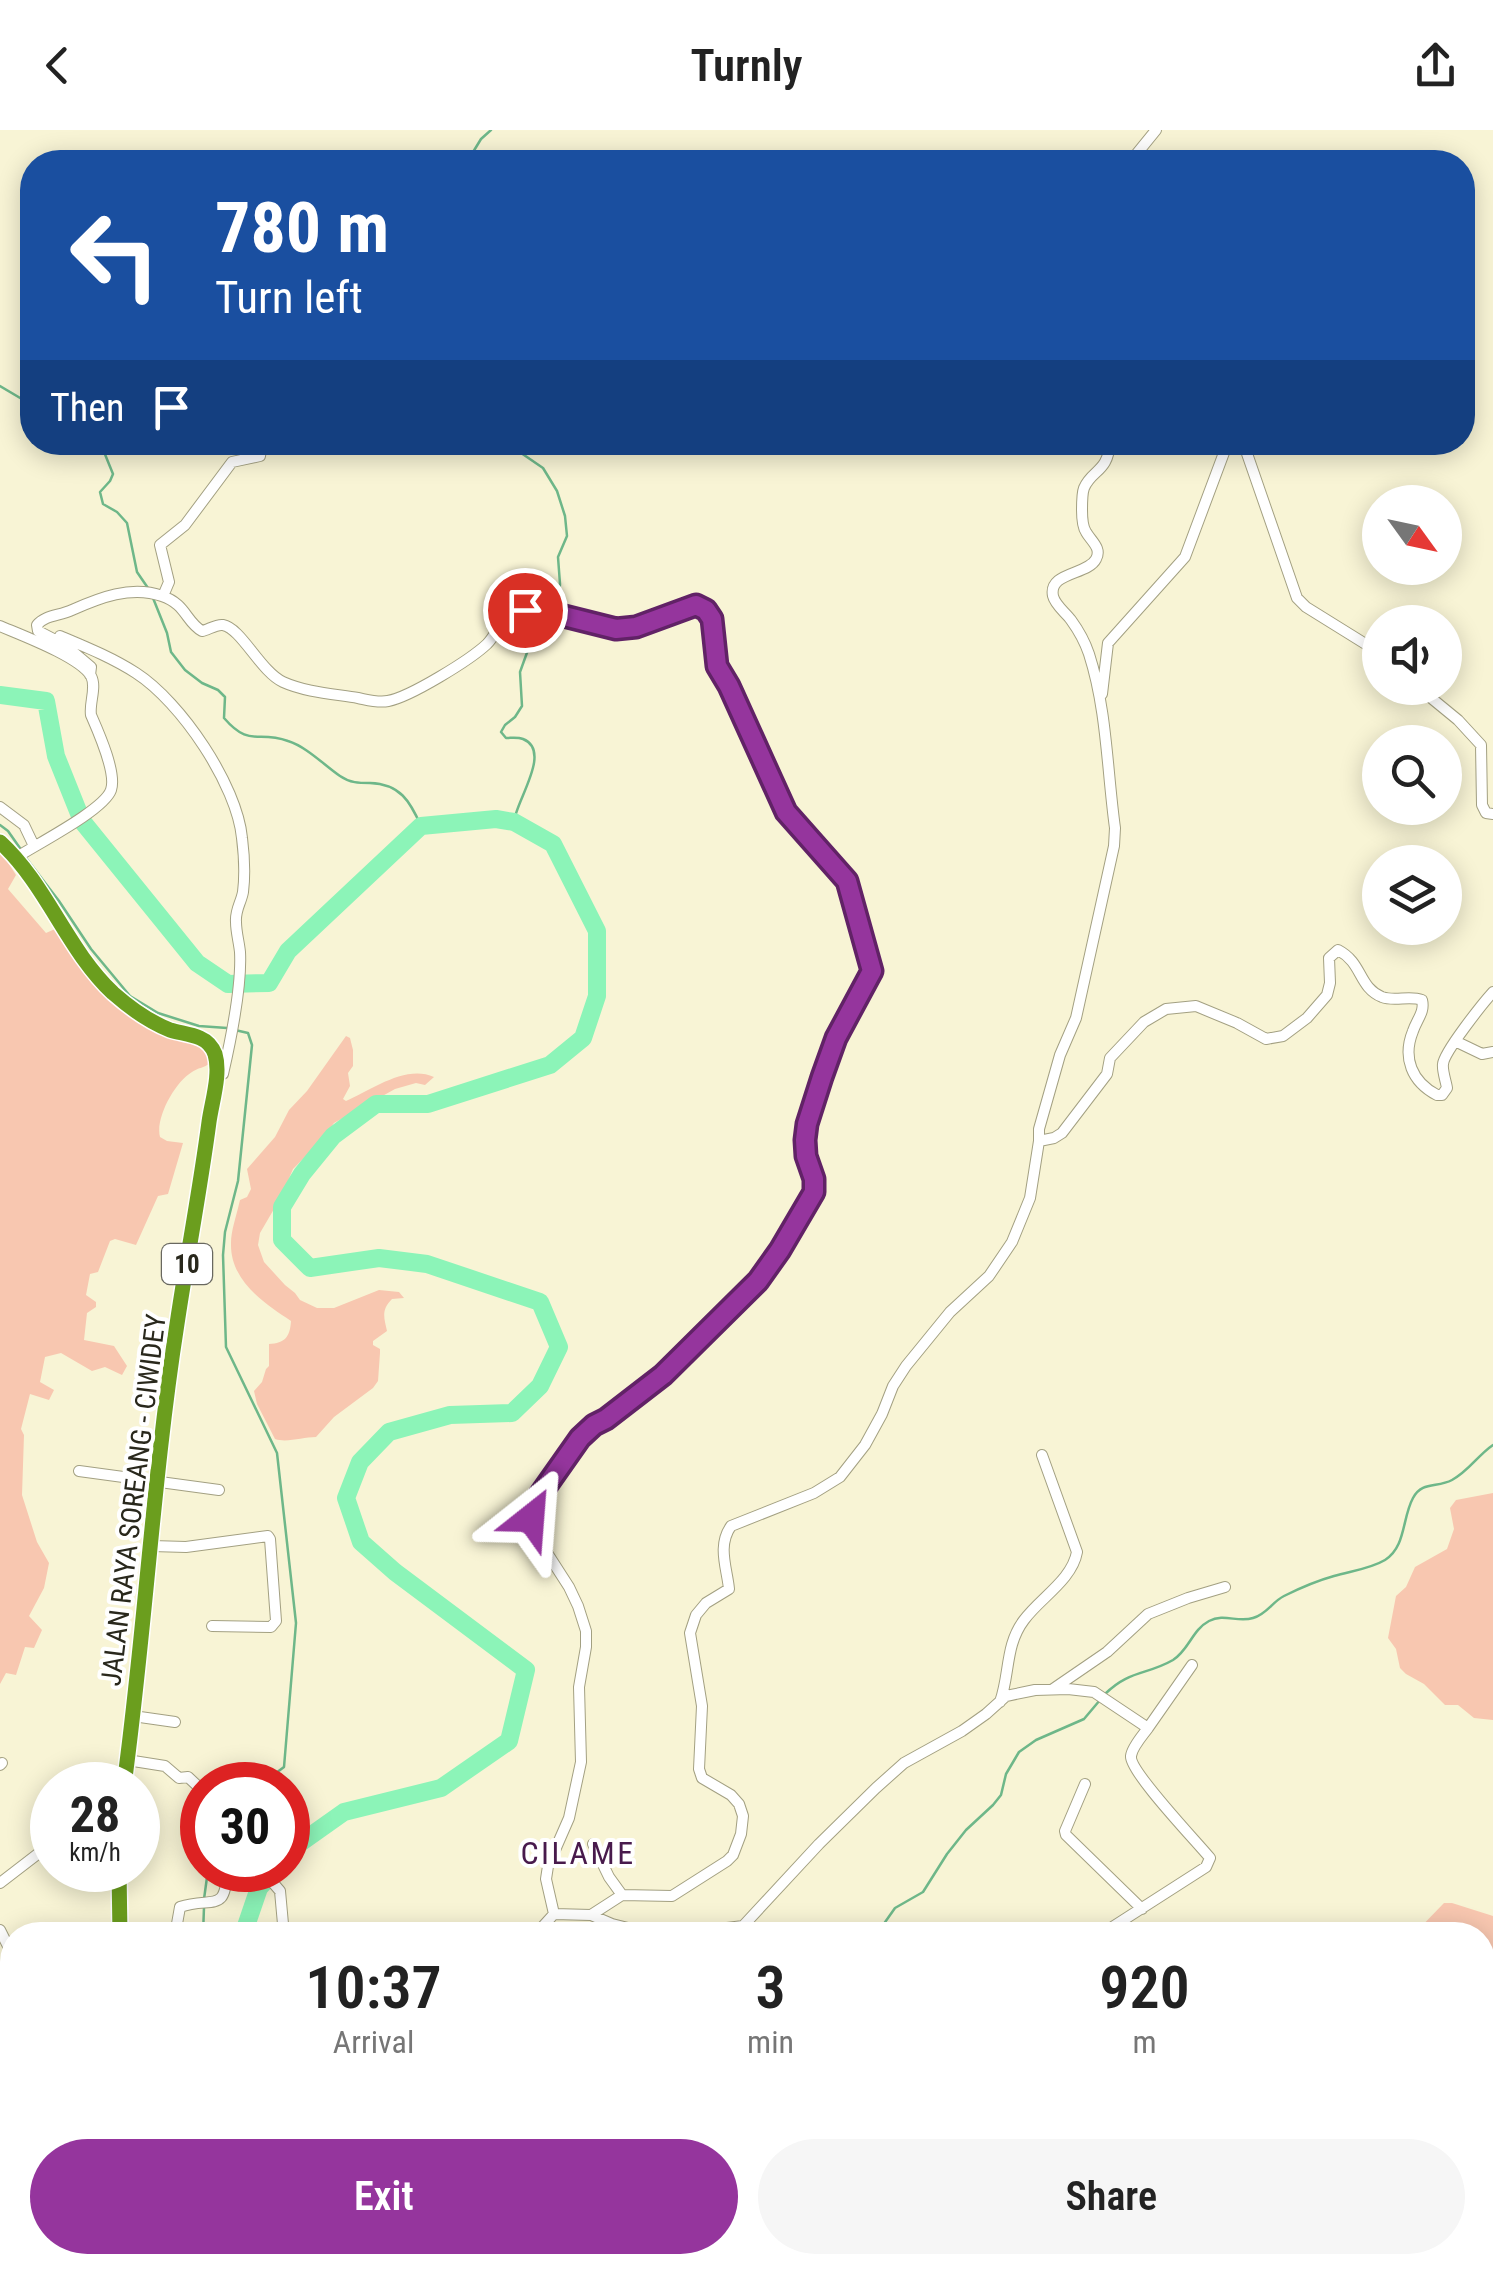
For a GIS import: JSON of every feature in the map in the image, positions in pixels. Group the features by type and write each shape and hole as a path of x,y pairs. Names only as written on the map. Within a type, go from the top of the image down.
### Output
{"highway":[{"path":"0,842 24,852 82,957 113,993 160,1026 204,1040 216,1058 216,1076"},
{"name":"JALAN RAYA SOREANG - CIWIDEY","path":"127,1760 169,1378 216,1076"},
{"path":"115,1922 117,1892"}],"street":[{"path":"1140,150 1156,130"},
{"path":"163,596 169,582 160,545 186,526 232,462 260,455"},
{"path":"591,1914 622,1895 672,1896 733,1855 743,1816 739,1804 708,1784 699,1769 702,1706 690,1632 706,1602 729,1590 723,1545 726,1533 731,1526 814,1494 840,1477 865,1445 906,1366 1002,1258 1030,1198 1038,1129 1060,1055 1076,1018 1114,846 1102,705 1090,656 1053,597 1061,578 1089,567 1097,558 1095,545 1084,530 1082,501 1084,488 1108,455"},
{"path":"1102,705 1108,643 1184,557 1223,455"},
{"path":"1248,455 1297,598 1362,643"},
{"path":"36,626 41,619 116,593 163,596 183,608 198,630 205,632 216,625 226,625 269,674 291,686 380,702 410,694 479,650 509,616 525,610 616,629 636,627 696,605 712,619 717,666 786,812 847,881 872,971 836,1038 807,1124 806,1156 814,1192 758,1281 663,1375 580,1438 535,1502 532,1531 569,1587 586,1631 579,1687 582,1762 569,1818 546,1879 554,1914"},
{"path":"0,626 61,654 90,675"},
{"path":"24,852 93,810 110,792 112,780 91,715 91,666 36,626"},
{"path":"36,626 140,675 180,716 218,769 239,817 242,893 236,922 240,955 233,1032 223,1074 216,1076"},
{"path":"1440,705 1481,744 1482,805 1486,813 1493,814"},
{"path":"0,806 24,825 24,852"},
{"path":"1039,1141 1054,1138 1070,1124 1107,1074 1110,1058 1144,1022 1162,1010 1196,1006 1266,1039 1283,1036 1307,1018 1327,995 1329,958 1338,950 1356,962 1362,980 1382,997 1422,1000 1424,1008 1412,1034 1408,1057 1416,1078 1432,1093 1442,1095 1446,1090 1443,1062 1493,992"},
{"path":"1456,1042 1482,1054 1493,1052"},
{"path":"999,1703 1005,1688 1010,1643 1023,1621 1072,1568 1076,1552 1042,1456"},
{"path":"79,1471 219,1490"},
{"path":"152,1546 186,1547 268,1536 275,1591 274,1625 212,1626"},
{"path":"1052,1690 1118,1643 1148,1614 1226,1587"},
{"path":"1120,1922 1206,1867 1210,1858 1132,1761 1132,1753 1192,1664"},
{"path":"746,1922 830,1833 904,1763 962,1730 1012,1693 1094,1692 1148,1728"},
{"path":"133,1716 175,1722"},
{"path":"127,1760 166,1766 180,1778"},
{"path":"1086,1784 1066,1835 1142,1908"},
{"path":"593,1844 622,1895"},
{"path":"0,1883 30,1860"},
{"path":"177,1922 180,1907 217,1902 225,1892"},
{"path":"280,1892 283,1922"},
{"path":"547,1922 554,1914 591,1914 608,1922"}],"shaded area":[{"path":"0,850 16,875 8,889 46,933 55,929 107,992 198,1041 213,1059 186,1077 173,1092 160,1120 160,1137 183,1143 168,1194 158,1196 136,1245 110,1241 98,1272 90,1274 86,1295 96,1302 96,1307 87,1313 84,1340 114,1346 127,1366 122,1375 105,1367 92,1371 61,1353 45,1357 40,1382 54,1390 49,1400 30,1394 21,1429 22,1495 37,1542 49,1563 44,1588 29,1616 42,1630 34,1648 25,1647 16,1675 6,1673 0,1684"},
{"path":"346,1036 353,1050 353,1066 348,1073 350,1086 343,1099 346,1101 400,1076 434,1077 425,1085 416,1083 395,1089 334,1123 293,1169 260,1233 258,1245 264,1262 285,1285 300,1300 317,1308 334,1308 379,1290 399,1292 404,1298 392,1299 386,1307 387,1331 373,1341 380,1353 378,1381 373,1388 334,1417 316,1437 280,1440 275,1439 254,1391 269,1366 269,1344 286,1338 291,1321 242,1280 232,1257 232,1234 240,1200 251,1189 247,1169 275,1137 289,1110"},
{"path":"1493,1493 1493,1720 1474,1718 1458,1705 1445,1705 1400,1668 1396,1649 1388,1638 1396,1596 1406,1587 1415,1567 1447,1549 1454,1529 1450,1508 1456,1500"},
{"path":"1444,1903 1493,1916 1493,1922 1426,1922"}],"waterway":[{"path":"474,150 491,130"},
{"path":"0,386 20,398"},
{"path":"105,455 113,474 100,492 103,504 127,523 137,572 150,591"},
{"path":"524,455 543,468 557,491 565,516 567,536 558,557 558,608"},
{"path":"153,598 171,652 185,670 225,697 224,718 233,727 248,736 295,744 347,780 396,790 408,802 421,826"},
{"path":"514,822 534,765 534,754 523,739 506,738 501,732 522,706 520,672 533,636 554,622 556,616"},
{"path":"0,695 46,701 56,756 82,821 197,963 228,984 269,983 288,951 421,826 496,819 514,822 553,844 597,931 597,996 583,1038 550,1065 428,1104 376,1104 333,1136 302,1174 282,1207 282,1240 310,1268 379,1258 427,1264 540,1302 559,1347 540,1386 512,1413 450,1415 389,1432 360,1462 346,1498 361,1542 526,1670 509,1741 441,1788 344,1812 310,1836"},
{"path":"0,825 22,851"},
{"path":"26,858 130,996 158,1013 199,1026 227,1028"},
{"path":"235,1030 248,1033 252,1045 238,1181 223,1255 226,1347 277,1453 296,1623 284,1762"},
{"path":"1105,1694 1122,1681 1173,1660 1209,1621 1253,1618 1302,1587 1385,1560 1397,1548 1417,1493 1458,1476 1493,1445"},
{"path":"885,1922 895,1908 923,1892 966,1830 1001,1795 1006,1774 1019,1752 1036,1740 1084,1719 1100,1700"},
{"path":"204,1899 205,1892"},
{"path":"247,1922 258,1892"},
{"path":"203,1922 204,1907"}],"district":[{"name":"CILAME","path":"578,1853"}],"route":[{"path":"525,610 616,629 636,627 696,605 708,612 717,666 786,812 847,881 872,967 872,975 836,1038 807,1124 806,1156 814,1192 780,1250 758,1281 663,1375 580,1438 535,1502 531,1518"}]}
